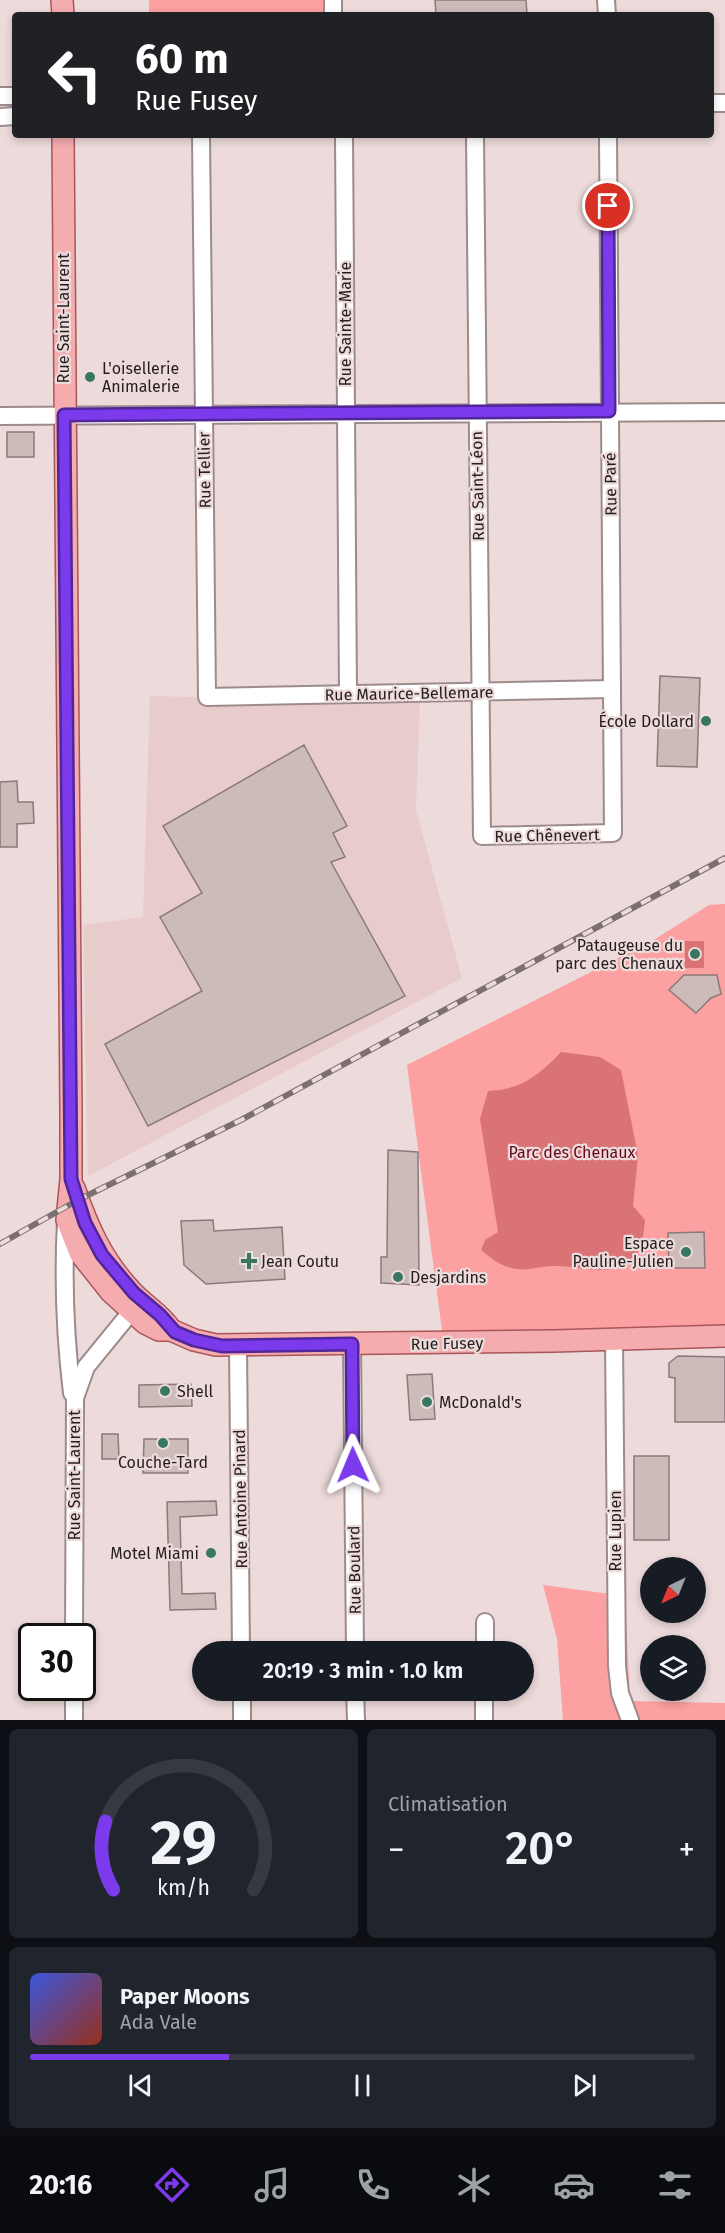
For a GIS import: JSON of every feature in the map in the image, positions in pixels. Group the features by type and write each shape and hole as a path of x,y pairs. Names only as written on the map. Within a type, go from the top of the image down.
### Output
{"main road":[{"name":"Rue Saint-Laurent","path":"63,138 71,1179 67,1220"},
{"name":"Rue Fusey","path":"71,1179 85,1223 98,1249 136,1306"},
{"name":"Rue Fusey","path":"67,1220 72,1239 84,1258 136,1306 160,1315 171,1330 201,1342 238,1346 725,1336"}],"street":[{"name":"Rue Tellier","path":"201,138 207,697"},
{"name":"Rue Sainte-Marie","path":"344,138 348,693"},
{"name":"Rue Saint-Léon","path":"475,138 482,836"},
{"name":"Rue Paré","path":"608,138 613,833"},
{"path":"0,416 725,412"},
{"name":"Rue Maurice-Bellemare","path":"207,697 612,689"},
{"name":"Rue Chênevert","path":"482,836 613,833"},
{"path":"67,1220 64,1258 67,1345 74,1405"},
{"name":"Rue Saint-Laurent","path":"74,1623 74,1405 78,1383 86,1367 136,1306"},
{"name":"Rue Lupien","path":"614,1340 617,1666 618,1686 630,1720"},
{"name":"Rue Boulard","path":"352,1344 355,1641"},
{"name":"Rue Antoine Pinard","path":"238,1346 241,1641"},
{"path":"484,1641 485,1622"},
{"path":"74,1701 74,1720"},
{"path":"242,1701 242,1720"},
{"path":"356,1701 356,1720"},
{"path":"484,1701 484,1720"}],"shaded area":[{"path":"420,695 416,810 462,978 88,1176 83,925 143,917 150,696 349,701"},
{"name":"Pataugeuse du parc des Chenaux","path":"685,941 704,941 704,968 685,968"},
{"path":"561,1052 600,1057 621,1070 638,1155 633,1206 645,1220 642,1240 636,1255 625,1265 616,1268 594,1270 553,1266 517,1269 499,1263 481,1250 485,1240 498,1232 480,1119 488,1091 510,1088 529,1080"}],"green space":[{"path":"149,0 334,0 334,12 149,12"},
{"name":"Parc des Chenaux","path":"725,904 725,1327 443,1338 407,1065 652,941 709,905"},
{"path":"543,1585 625,1596 630,1701 725,1703 725,1720 563,1720 557,1639"}],"building":[{"path":"435,0 526,0 527,12 436,12"},
{"path":"7,432 34,432 34,457 7,457"},
{"path":"660,676 700,678 697,767 657,766"},
{"path":"304,745 347,826 333,833 345,857 331,862 405,996 148,1126 105,1044 202,991 160,917 202,893 163,826"},
{"path":"17,781 18,802 33,802 34,823 17,824 17,847 0,847 0,782"},
{"path":"684,975 717,975 721,994 711,998 696,1013 669,990"},
{"path":"388,1150 418,1152 419,1285 381,1283 381,1257 387,1257"},
{"path":"213,1220 214,1231 282,1227 285,1279 206,1284 184,1265 181,1221"},
{"path":"704,1232 705,1268 669,1268 668,1233"},
{"path":"678,1356 725,1357 725,1422 675,1422 675,1378 669,1377 669,1363"},
{"path":"432,1374 435,1419 410,1420 407,1375"},
{"path":"191,1384 192,1406 139,1407 139,1385"},
{"path":"102,1434 118,1434 119,1459 102,1459"},
{"path":"144,1439 188,1439 188,1473 143,1473"},
{"path":"634,1456 669,1456 669,1540 634,1540"},
{"path":"216,1501 217,1515 180,1517 182,1594 215,1593 216,1609 170,1610 167,1502"}],"railway":[{"path":"0,1244 78,1200 241,1120 725,858"}],"place":[{"name":"L'oisellerie Animalerie","path":"90,377"},
{"name":"École Dollard","path":"706,721"},
{"name":"Pataugeuse du parc des Chenaux","path":"695,954"},
{"name":"Espace Pauline-Julien","path":"686,1252"},
{"name":"Jean Coutu","path":"249,1261"},
{"name":"Desjardins","path":"398,1277"},
{"name":"Shell","path":"165,1391"},
{"name":"McDonald's","path":"427,1402"},
{"name":"Couche-Tard","path":"163,1443"},
{"name":"Motel Miami","path":"211,1553"}],"route":[{"path":"353,1465 352,1344 222,1346 194,1340 171,1330 165,1320 134,1293 102,1255 85,1223 71,1179 64,415 609,411 608,206"}]}
